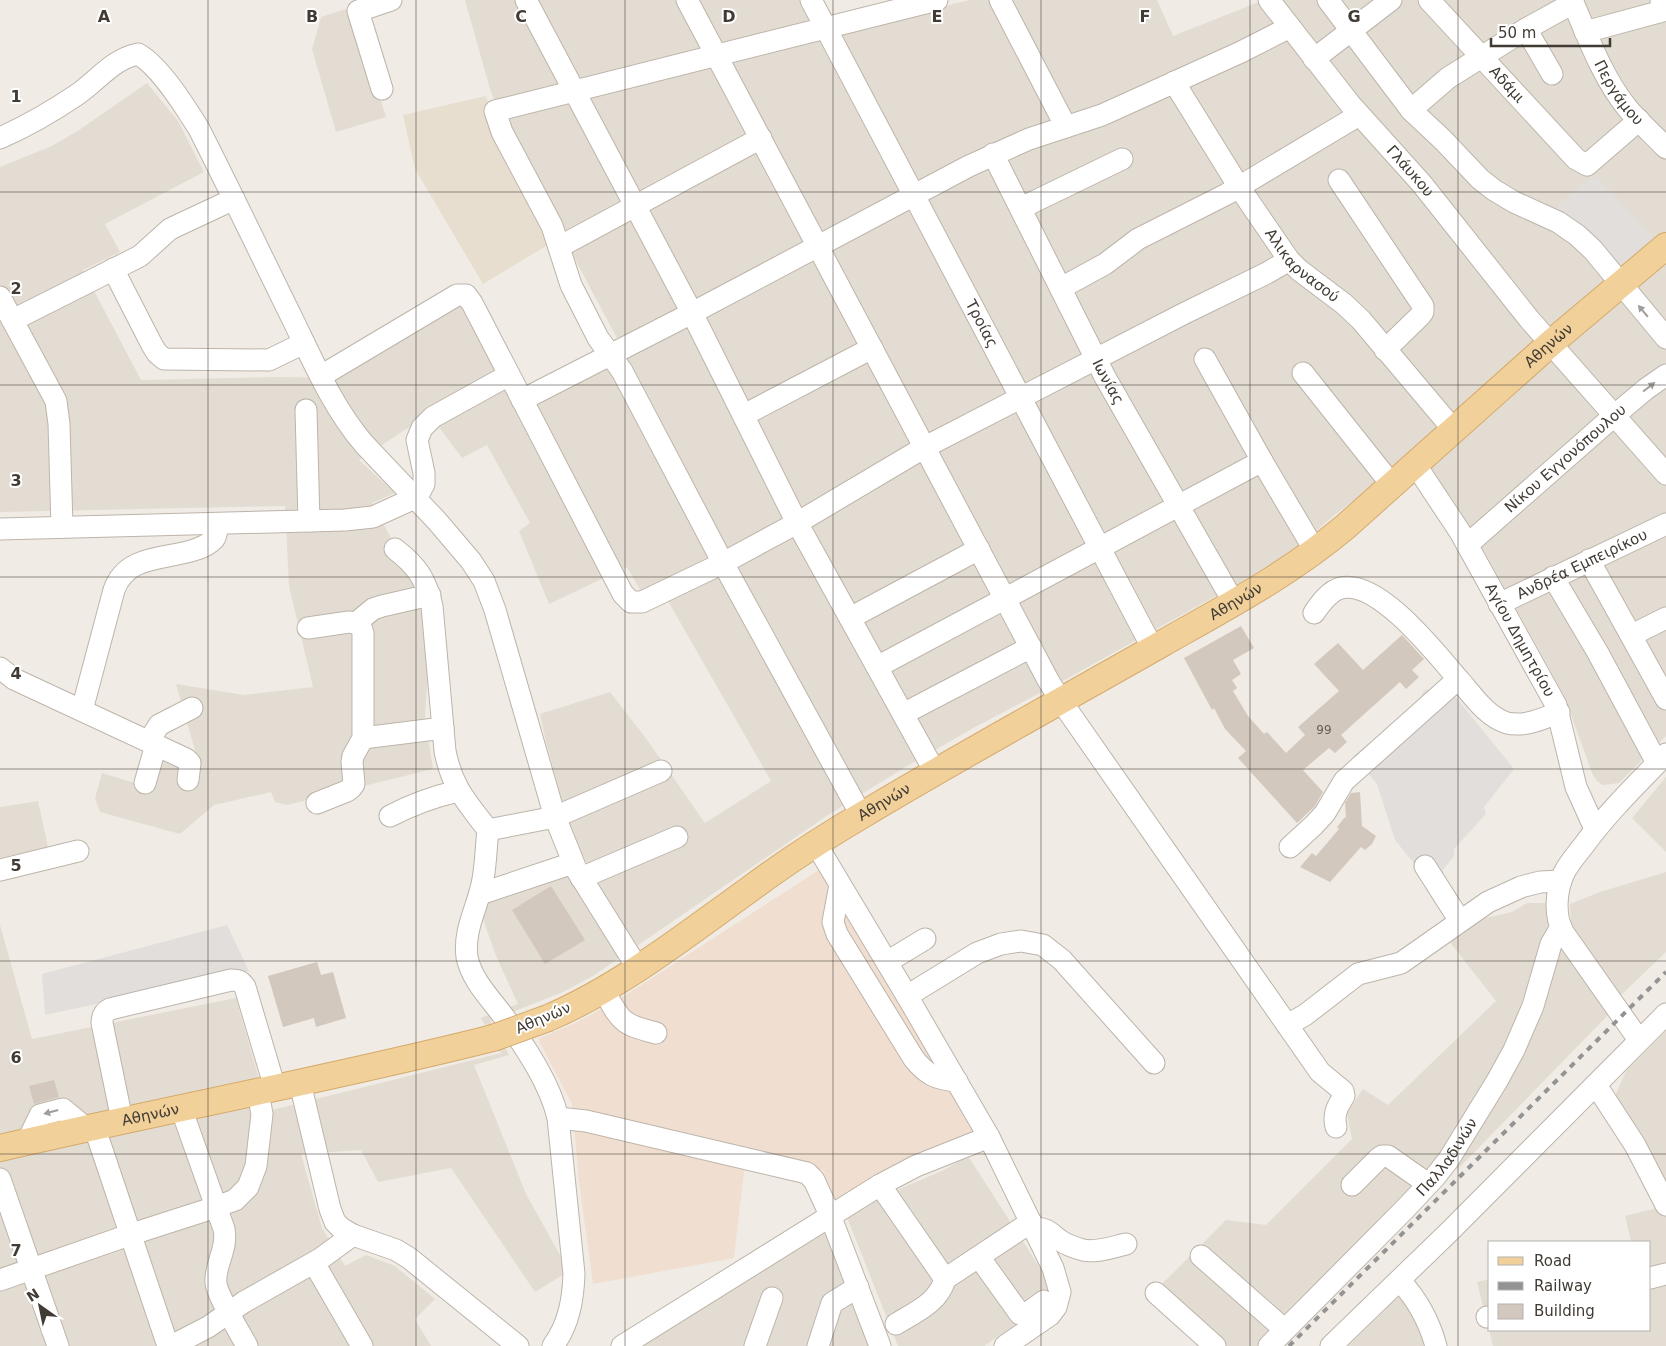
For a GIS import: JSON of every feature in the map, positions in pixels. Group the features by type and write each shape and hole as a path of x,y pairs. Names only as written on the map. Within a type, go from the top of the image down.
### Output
{"main road":[{"name":"Αθηνών","path":"0,1148 122,1120 300,1083 493,1038 548,1018 574,1006 680,939 778,868 861,815 1234,603 1276,578 1315,551 1392,486 1453,429 1551,343 1621,284 1664,251"}],"street":[{"path":"382,89 358,11 391,0"},
{"path":"526,0 692,313 797,523 935,772"},
{"path":"687,0 1031,647 1056,704 1320,1072 1343,1091 1344,1096 1337,1106 1334,1117 1336,1128"},
{"name":"Τροίας","path":"811,0 1153,649"},
{"path":"861,815 723,563 622,371 598,338 571,285 552,226 502,132 496,111 937,0"},
{"path":"1000,0 1066,127"},
{"name":"Γλάυκου","path":"1269,0 1359,115 1422,184 1512,298 1666,474"},
{"path":"1328,0 1411,110 1480,179 1494,190 1514,202 1558,222 1577,235 1593,250 1666,338"},
{"path":"1314,58 1391,0"},
{"name":"Αδάμι","path":"1429,0 1576,159 1587,165 1639,120"},
{"path":"1585,32 1666,10 1661,0"},
{"path":"1411,110 1442,82 1572,2"},
{"name":"Περγάμου","path":"1572,2 1607,78 1628,109 1666,148"},
{"path":"522,400 692,313 993,154 1029,139 1102,115 1290,28"},
{"path":"1526,29 1552,74"},
{"path":"0,138 23,128 79,94 113,64 126,56 138,54 147,58 156,69 189,112 234,199 304,343 335,402 353,431 417,497 466,555 486,585 509,657 555,817 577,870 637,967"},
{"name":"Αλικαρνασού","path":"1174,82 1239,187 1290,260 1299,270 1353,312 1453,429"},
{"path":"1060,288 1104,264 1138,239 1239,187 1359,115"},
{"path":"559,247 761,138"},
{"name":"Ιωνίας","path":"993,154 1096,360 1177,506 1234,603"},
{"path":"1021,208 1122,159"},
{"path":"1339,180 1423,306 1420,316 1385,350"},
{"path":"13,320 140,256 170,229 234,199"},
{"path":"321,376 457,295 466,295 472,303 623,594 631,602 642,602 723,563 797,523 925,447 1290,260"},
{"path":"113,270 157,354 164,359 268,360 304,343"},
{"path":"0,297 56,401 58,409 62,527"},
{"path":"744,415 872,348"},
{"path":"1205,360 1315,551"},
{"path":"1303,373 1392,486"},
{"path":"0,529 345,520 373,517 417,497 424,484 418,440 422,428 433,417 509,375"},
{"name":"Νίκου Εγγονόπουλου","path":"1467,545 1615,415 1666,375"},
{"path":"306,410 308,521"},
{"path":"877,667 1262,461"},
{"name":"Αγίου Δημητρίου","path":"1415,464 1467,545 1552,698 1558,712 1576,787 1595,830"},
{"path":"82,710 114,590 123,573 132,566 147,560 186,553 201,547 212,541 218,524"},
{"name":"Ανδρέα Εμπειρίκου","path":"1499,604 1666,524"},
{"path":"395,549 409,560 420,573 430,595 435,628 445,751 449,771 458,792 488,830 484,878 467,936 467,957 471,970 482,988 532,1060 553,1100 558,1118 574,1274 574,1293 564,1328 553,1346"},
{"path":"850,618 979,549"},
{"path":"1588,560 1632,635 1666,699"},
{"path":"1553,577 1662,758 1595,830 1569,865 1561,881 1558,908 1560,927 1639,1040"},
{"path":"1314,613 1327,596 1340,588 1352,588 1372,594 1404,619 1485,710 1495,718 1507,723 1529,723 1558,712"},
{"path":"308,628 356,622 374,609 382,606 430,595"},
{"path":"1632,635 1666,618"},
{"path":"317,803 351,788 354,784 353,756 363,738 363,633 361,627 356,622"},
{"path":"903,714 1031,647"},
{"path":"0,668 14,679 188,760 190,763 188,780"},
{"path":"1290,847 1325,813 1344,781 1458,679"},
{"path":"145,783 152,743 159,725 192,708"},
{"path":"363,738 443,728"},
{"path":"488,830 555,817 661,771"},
{"path":"390,816 432,797 458,792"},
{"path":"480,894 577,870 677,837"},
{"path":"816,844 990,1137 1056,1276 1060,1292 1056,1307 1050,1315 1005,1346"},
{"path":"0,870 78,851"},
{"path":"1425,866 1460,921"},
{"path":"1287,1025 1305,1015 1358,974 1401,962 1488,902 1516,889 1540,882 1561,881"},
{"path":"840,885 833,922 837,934 922,1070 939,1078 957,1081"},
{"name":"Παλλαδινών","path":"1269,1346 1428,1184 1455,1149 1514,1050 1533,1006 1551,944 1560,927"},
{"path":"887,962 925,939"},
{"path":"908,996 977,953 1001,944 1021,941 1043,945 1062,960 1154,1063"},
{"path":"0,1280 129,1235 229,1203 240,1196 248,1187 254,1173 266,1090 245,988 242,982 231,980 110,1009 105,1012 102,1017 102,1023 122,1120"},
{"path":"603,989 617,1014 624,1022 633,1027 656,1033"},
{"path":"1331,1346 1400,1281 1639,1040 1664,1022"},
{"path":"300,1083 331,1212 338,1226 353,1234 396,1250 409,1258 518,1346"},
{"path":"1596,1085 1635,1145 1666,1205"},
{"path":"181,1108 224,1229 225,1242 216,1284 247,1346"},
{"path":"558,1118 586,1121 804,1171 814,1180 830,1215 880,1346"},
{"path":"90,1127 170,1346 208,1327 244,1302 314,1263 330,1253 353,1234"},
{"path":"622,1346 880,1184 916,1166 990,1137"},
{"path":"1352,1185 1382,1156 1388,1156 1428,1184"},
{"path":"0,1179 58,1346"},
{"path":"880,1184 946,1279"},
{"path":"1033,1225 1046,1229 1063,1243 1084,1250 1105,1249 1126,1244"},
{"path":"896,1324 926,1307 943,1289 946,1279 979,1256 1033,1225"},
{"path":"979,1256 1020,1314 1026,1314 1044,1301"},
{"path":"1201,1256 1284,1330"},
{"path":"314,1263 362,1346"},
{"path":"1651,1278 1666,1274"},
{"path":"1400,1281 1422,1309 1431,1328 1436,1346"},
{"path":"818,1346 832,1303 858,1286"},
{"path":"1156,1293 1215,1346"},
{"path":"756,1346 772,1298"}],"shaded area":[{"path":"465,0 802,0 822,36 970,0 1157,0 1173,36 1264,0 1666,0 1666,736 1619,783 1603,785 1597,781 1592,773 1564,695 1485,553 1454,501 1415,454 1332,517 1300,545 1243,581 1059,683 975,727 902,769 828,815 593,976 563,992 490,1021 509,1055 474,1065 526,1194 569,1271 535,1292 451,1168 378,1182 361,1150 301,1154 322,1228 345,1266 366,1255 395,1266 435,1299 415,1319 431,1346 0,1346 0,925 32,1039 236,998 268,1111 501,1053 481,1018 518,1004 496,956 483,919 485,904 587,864 568,822 540,714 610,692 645,737 705,823 771,781 660,587 643,595 627,567 549,604 519,531 530,523 487,445 462,458 429,414 359,460 395,493 372,503 412,577 430,634 425,718 433,769 287,805 275,802 271,792 214,805 180,834 100,812 95,798 102,773 148,787 157,756 200,768 176,684 244,695 313,687 289,586 285,506 0,512 0,167 52,146 79,130 147,83 178,121 204,172 105,224 120,252 83,270 141,380 281,377 336,378 465,300 522,412 627,357 502,122 490,89"},
{"path":"352,7 386,117 336,132 312,49 321,17"},
{"path":"486,96 494,125 551,243 483,284 415,169 403,115"},
{"path":"1595,175 1653,237 1620,267 1554,209"},
{"path":"1427,689 1449,700 1455,696 1514,769 1484,807 1486,814 1454,849 1454,856 1443,870 1445,882 1434,888 1395,840 1377,784 1353,756 1424,699 1422,693"},
{"path":"1666,777 1666,852 1632,818"},
{"path":"38,801 48,847 0,858 0,807"},
{"path":"819,870 979,1135 837,1203 823,1170 746,1153 734,1258 593,1284 579,1182 572,1104 538,1039 575,1023 618,1000"},
{"path":"1666,872 1666,952 1619,997 1575,937 1571,923 1570,904 1600,892"},
{"path":"1527,903 1549,903 1550,914 1544,942 1518,1026 1432,1168 1257,1346 1220,1346 1158,1288 1226,1220 1266,1225 1352,1139 1347,1113 1363,1089 1388,1105 1496,1001 1449,941 1481,919 1512,912"},
{"path":"227,925 249,971 45,1015 42,974"},
{"path":"1562,945 1609,1014 1457,1170 1452,1163"},
{"path":"1666,1031 1666,1191 1615,1096 1626,1071"},
{"path":"968,1156 1051,1285 1047,1292 1010,1317 1015,1325 984,1346 898,1346 846,1215 873,1198 880,1199 942,1171"},
{"path":"1666,1206 1666,1346 1493,1346 1489,1331 1651,1331 1651,1241 1631,1241 1625,1216"},
{"path":"827,1223 878,1346 636,1346"},
{"path":"1488,1279 1488,1326 1477,1282"},
{"path":"1406,1290 1426,1346 1348,1346"}],"building":[{"path":"1241,626 1254,648 1233,660 1241,674 1232,680 1237,688 1233,691 1248,716 1264,734 1267,732 1286,753 1305,735 1298,727 1339,691 1314,664 1338,643 1363,670 1402,635 1424,659 1412,670 1419,677 1406,689 1400,682 1341,735 1347,742 1335,753 1329,748 1303,770 1323,792 1315,806 1297,823 1238,758 1246,751 1225,729 1214,708 1212,710 1184,658"},
{"path":"1360,792 1362,826 1376,836 1372,844 1365,850 1361,847 1330,882 1300,867 1312,853 1316,856 1339,829 1337,827 1346,818 1345,803 1351,793"},
{"path":"551,886 585,940 545,964 512,910"},
{"path":"317,962 321,975 333,972 346,1018 316,1027 314,1018 283,1027 268,976"},
{"path":"54,1080 59,1097 34,1104 29,1086"}],"railway":[{"path":"1289,1346 1666,972"}]}
